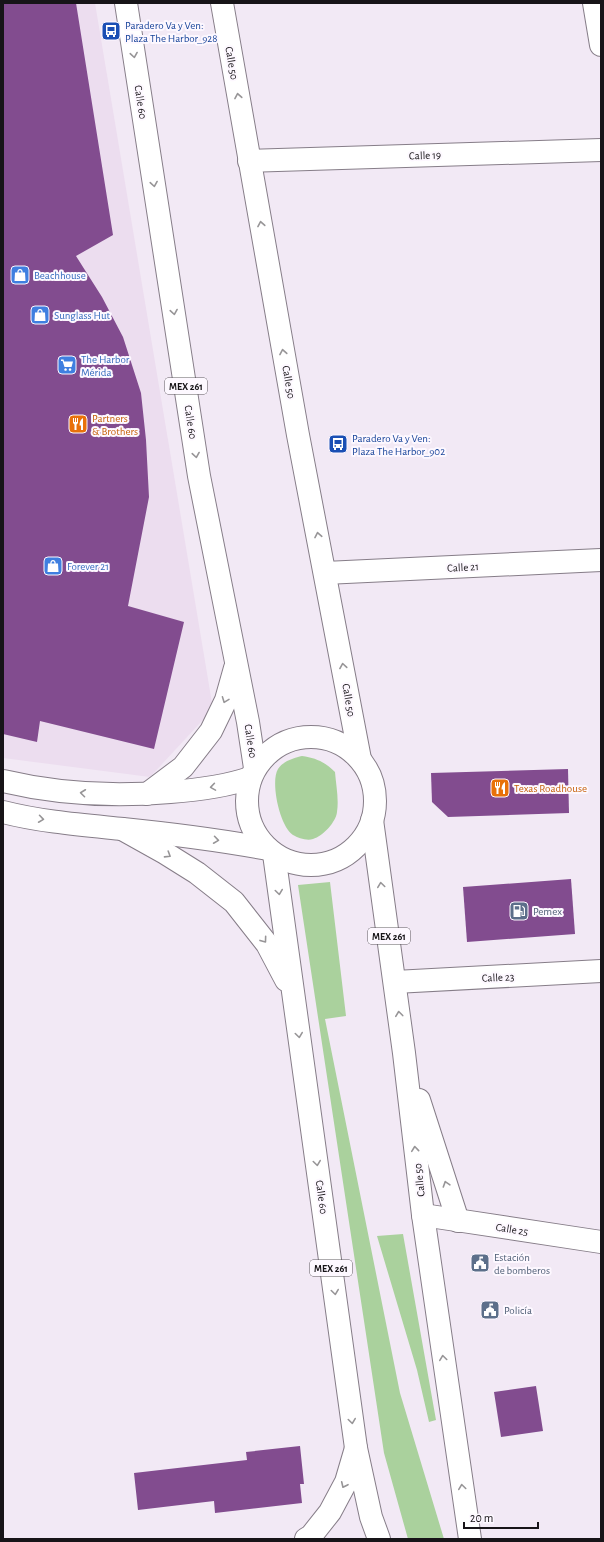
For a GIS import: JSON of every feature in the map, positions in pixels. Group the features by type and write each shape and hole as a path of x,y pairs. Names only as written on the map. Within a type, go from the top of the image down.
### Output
{"main road":[{"name":"Calle 60","path":"126,3 199,476 236,663 253,773"},
{"name":"Calle 50","path":"222,3 298,434 360,759"},
{"path":"594,3 601,45"},
{"name":"Calle 19","path":"249,161 601,150"},
{"name":"Calle 21","path":"325,573 601,560"},
{"path":"147,794 182,767 211,731 226,700 236,663"},
{"path":"3,812 23,817 87,826 230,842 271,851 289,861 306,864 323,864 339,858 353,849 364,836 372,820 375,802 374,787 368,772 360,759 335,741 320,737 305,737 290,740 276,747 264,756 253,773 246,796 248,816 256,834 271,851"},
{"path":"3,782 91,794 147,794 197,790 230,785 253,773"},
{"name":"Calle 50","path":"372,820 395,982 423,1215 470,1539"},
{"path":"122,829 197,874 234,902 267,944 294,996"},
{"name":"Calle 60","path":"271,851 294,996 356,1448 371,1517 378,1539"},
{"name":"Calle 23","path":"395,982 601,971"},
{"path":"404,1053 458,1221"},
{"name":"Calle 25","path":"423,1215 601,1242"},
{"path":"306,1539 311,1536 333,1507 346,1482 356,1448"}],"shaded area":[{"name":"The Harbor Mérida","path":"3,3 95,3 213,709 150,777 3,758"}],"green space":[{"path":"302,756 320,761 335,772 338,807 336,816 332,824 325,832 311,840 297,837 288,830 280,814 275,784 276,775 280,766 292,759"},
{"path":"330,882 346,1016 325,1019 400,1393 444,1539 408,1539 384,1453 298,885"},
{"path":"403,1234 436,1420 429,1422 417,1370 377,1236"}],"building":[{"name":"The Harbor Mérida","path":"3,3 76,3 113,235 76,256 102,297 123,337 141,393 146,440 149,497 128,606 184,622 154,749 40,721 37,742 3,734"},
{"name":"Texas Roadhouse","path":"568,769 569,813 448,817 432,802 431,773"},
{"name":"Pemex","path":"571,879 575,934 467,942 463,887"},
{"path":"536,1386 543,1431 501,1437 494,1392"},
{"path":"300,1446 304,1484 300,1484 302,1503 215,1513 214,1501 138,1510 134,1473 247,1460 246,1452"}],"place":[{"name":"Paradero Va y Ven: Plaza The Harbor_928","path":"111,31"},
{"name":"Beachhouse","path":"20,275"},
{"name":"Sunglass Hut","path":"40,315"},
{"name":"The Harbor Mérida","path":"67,365"},
{"name":"Partners & Brothers","path":"78,424"},
{"name":"Paradero Va y Ven: Plaza The Harbor_902","path":"338,444"},
{"name":"Forever 21","path":"53,566"},
{"name":"Texas Roadhouse","path":"500,788"},
{"name":"Pemex","path":"519,911"},
{"name":"Estación de bomberos","path":"480,1263"},
{"name":"Policía","path":"490,1310"}]}
